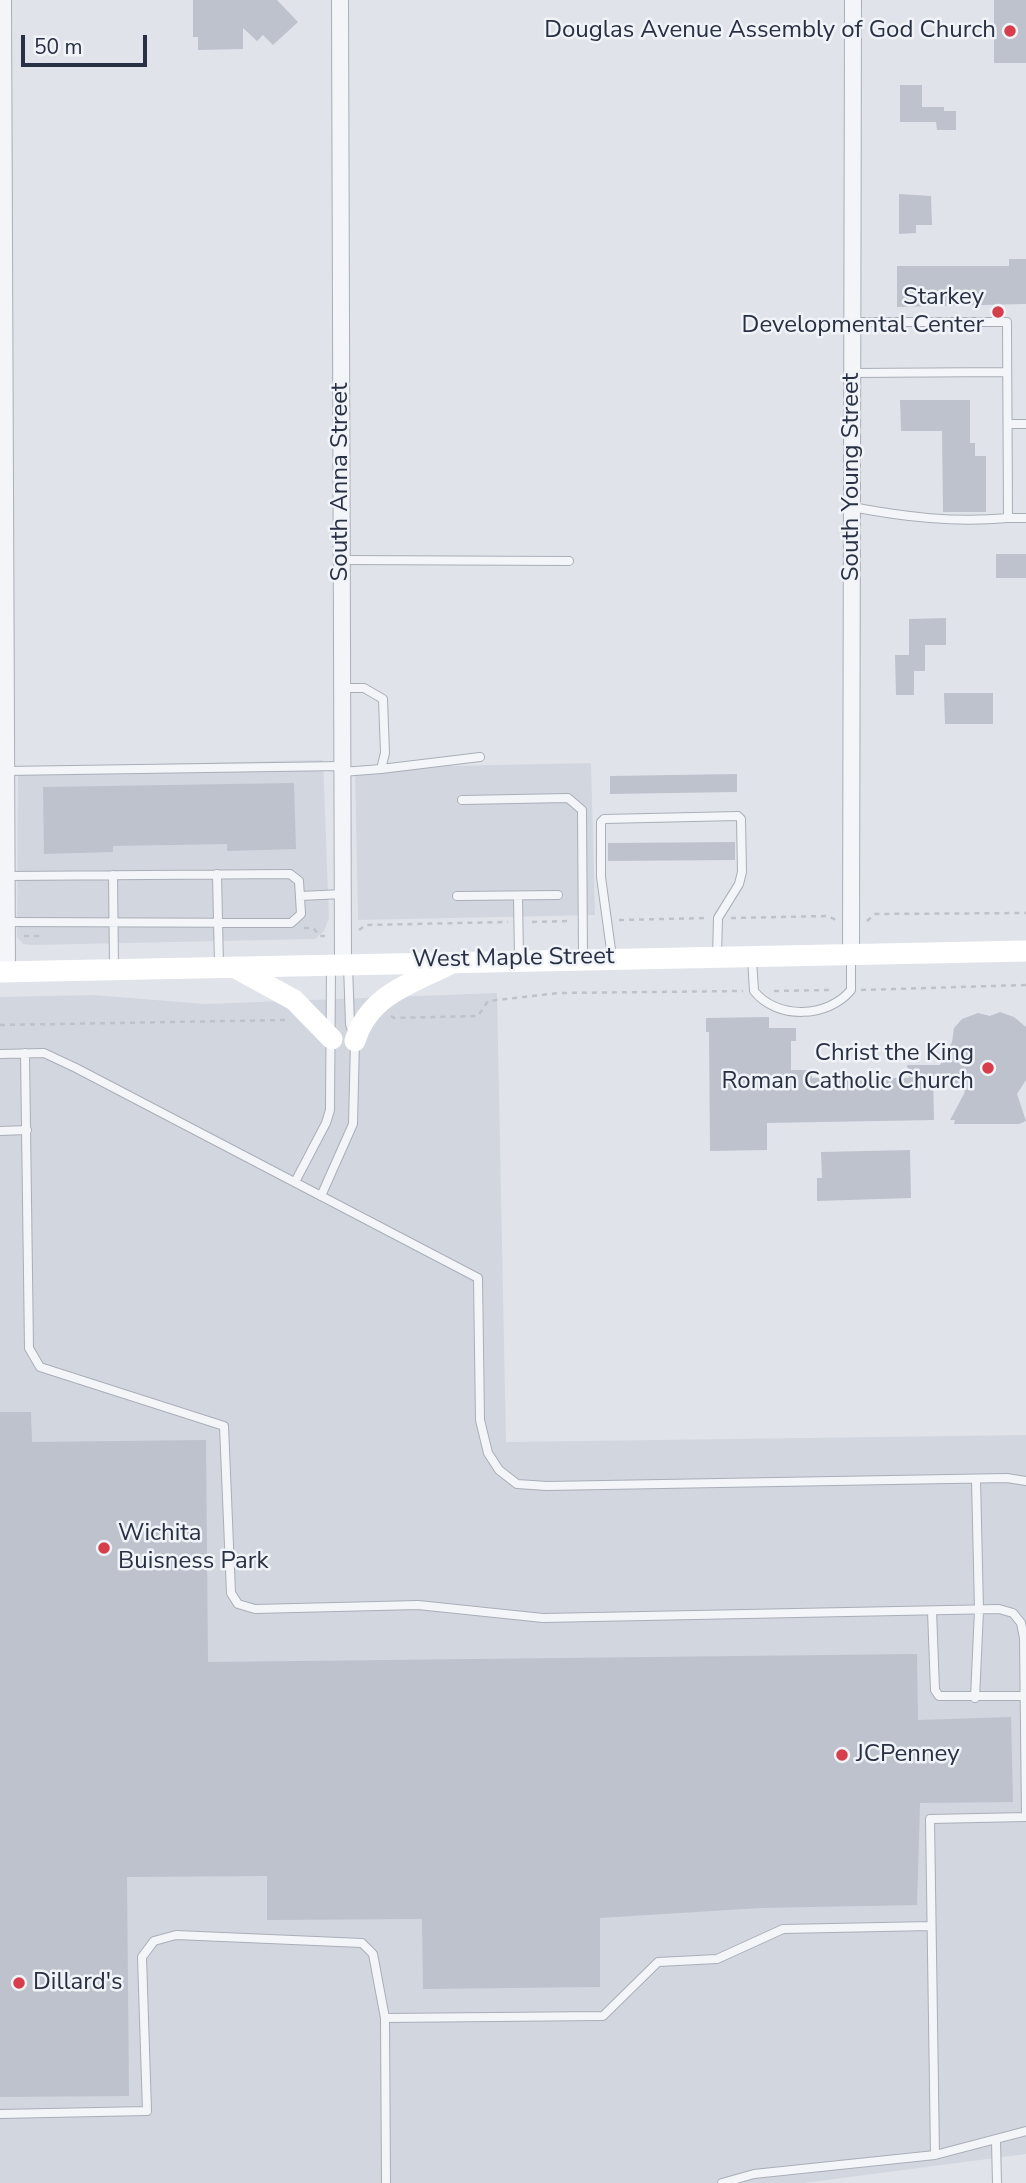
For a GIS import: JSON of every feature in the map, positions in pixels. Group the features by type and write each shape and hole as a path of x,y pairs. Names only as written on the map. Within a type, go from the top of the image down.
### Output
{"main road":[{"name":"West Maple Street","path":"3,972 612,957 1026,951"},
{"path":"355,1041 360,1024 376,1003 457,961"},
{"path":"226,966 304,1009 332,1039"}],"street":[{"path":"3,0 3,790 6,876 3,972"},
{"name":"South Anna Street","path":"340,0 343,894 340,963"},
{"name":"South Young Street","path":"851,954 853,0"}],"lane":[{"path":"852,322 1007,322 1008,518"},
{"path":"852,373 1007,372"},
{"path":"1008,424 1026,424"},
{"path":"852,507 909,518 976,521 1026,518"},
{"path":"341,560 569,561"},
{"path":"342,688 365,688 383,699 385,753 381,769"},
{"path":"5,771 381,769 480,757"},
{"path":"462,800 568,798 582,810 583,958"},
{"path":"612,957 601,877 601,822 604,819 738,816 741,819 742,872 739,884 718,918 717,956"},
{"path":"217,874 218,923 226,966"},
{"path":"6,876 290,874 299,881 301,914 291,923 6,922"},
{"path":"113,875 114,969"},
{"path":"300,896 343,894"},
{"path":"518,895 519,959"},
{"path":"457,896 558,895"},
{"path":"752,955 754,991 771,1008 783,1011 821,1010 842,1001 851,990 851,954"},
{"path":"295,1182 330,1110 332,1039 340,963"},
{"path":"321,1196 353,1124 355,1041 340,963"},
{"path":"0,1054 44,1053 478,1278 480,1420 488,1453 499,1470 517,1483 547,1486 976,1479 1026,1481"},
{"path":"25,1054 29,1348 40,1367 224,1426 231,1593 238,1604 255,1609 418,1605 543,1618 979,1610 1013,1612 1020,1623 1026,1817 930,1819 935,2155"},
{"path":"0,1131 27,1130"},
{"path":"975,1698 979,1610 976,1479"},
{"path":"932,1611 935,1690 939,1696 1024,1696"},
{"path":"385,2018 603,2016 658,1962 717,1959 783,1930 932,1926"},
{"path":"0,2114 147,2111 142,1957 154,1941 176,1935 362,1942 373,1954 385,2018 386,2183"},
{"path":"722,2183 754,2174 935,2155 1026,2131"},
{"path":"996,2141 997,2183"}],"path":[{"path":"376,1003 394,1018 478,1016 488,1002 559,993 1026,985"},
{"path":"0,1025 288,1020 304,1009"}],"shaded area":[{"path":"323,760 329,919 324,931 315,939 34,945 23,944 17,937 18,767"},
{"path":"591,763 595,915 358,920 355,768"},
{"path":"497,993 506,1442 1026,1435 1026,2154 804,2183 0,2183 0,997 93,995 205,1004"}],"building":[{"path":"193,0 277,0 298,22 273,45 263,35 257,41 243,28 243,49 198,50 198,37 193,37"},
{"name":"Douglas Avenue Assembly of God Church","path":"994,0 1026,0 1026,63 994,63"},
{"path":"900,85 922,85 922,107 944,107 944,111 956,111 956,130 937,130 936,122 900,122"},
{"path":"899,194 931,196 932,225 916,225 916,233 899,234"},
{"path":"1009,259 1026,259 1026,304 897,307 897,266 1009,266"},
{"path":"900,400 970,400 970,443 975,443 975,456 986,456 986,512 943,512 942,431 901,431"},
{"path":"996,554 1026,554 1026,578 996,578"},
{"path":"946,618 946,645 925,645 925,671 914,671 914,695 896,695 895,655 909,655 909,619"},
{"path":"944,693 993,693 993,724 945,724"},
{"path":"737,774 737,792 610,794 610,776"},
{"path":"294,783 296,849 227,851 227,844 113,846 113,852 44,854 43,787"},
{"path":"735,842 735,860 608,861 608,843"},
{"path":"1000,1012 1014,1017 1026,1027 1026,1080 1017,1094 1026,1121 1019,1124 954,1124 955,1120 950,1120 965,1092 952,1080 933,1076 934,1120 767,1123 767,1150 710,1151 709,1032 706,1032 706,1018 769,1017 769,1028 796,1028 796,1041 791,1041 791,1070 812,1070 812,1078 909,1078 907,1065 940,1065 952,1042 954,1028 962,1019 978,1013 990,1016"},
{"path":"910,1150 911,1198 817,1201 817,1178 822,1178 821,1152"},
{"name":"Wichita Buisness Park","path":"0,1412 31,1412 32,1442 206,1440 208,1662 917,1654 918,1720 1011,1717 1013,1802 920,1803 917,1905 760,1908 600,1918 600,1987 423,1989 422,1919 267,1920 267,1876 127,1877 129,2096 0,2097"}],"place":[{"name":"Douglas Avenue Assembly of God Church","path":"1010,31"},
{"name":"Starkey Developmental Center","path":"998,312"},
{"name":"Christ the King Roman Catholic Church","path":"988,1068"},
{"name":"Wichita Buisness Park","path":"104,1548"},
{"name":"JCPenney","path":"842,1755"},
{"name":"Dillard's","path":"19,1983"}]}
